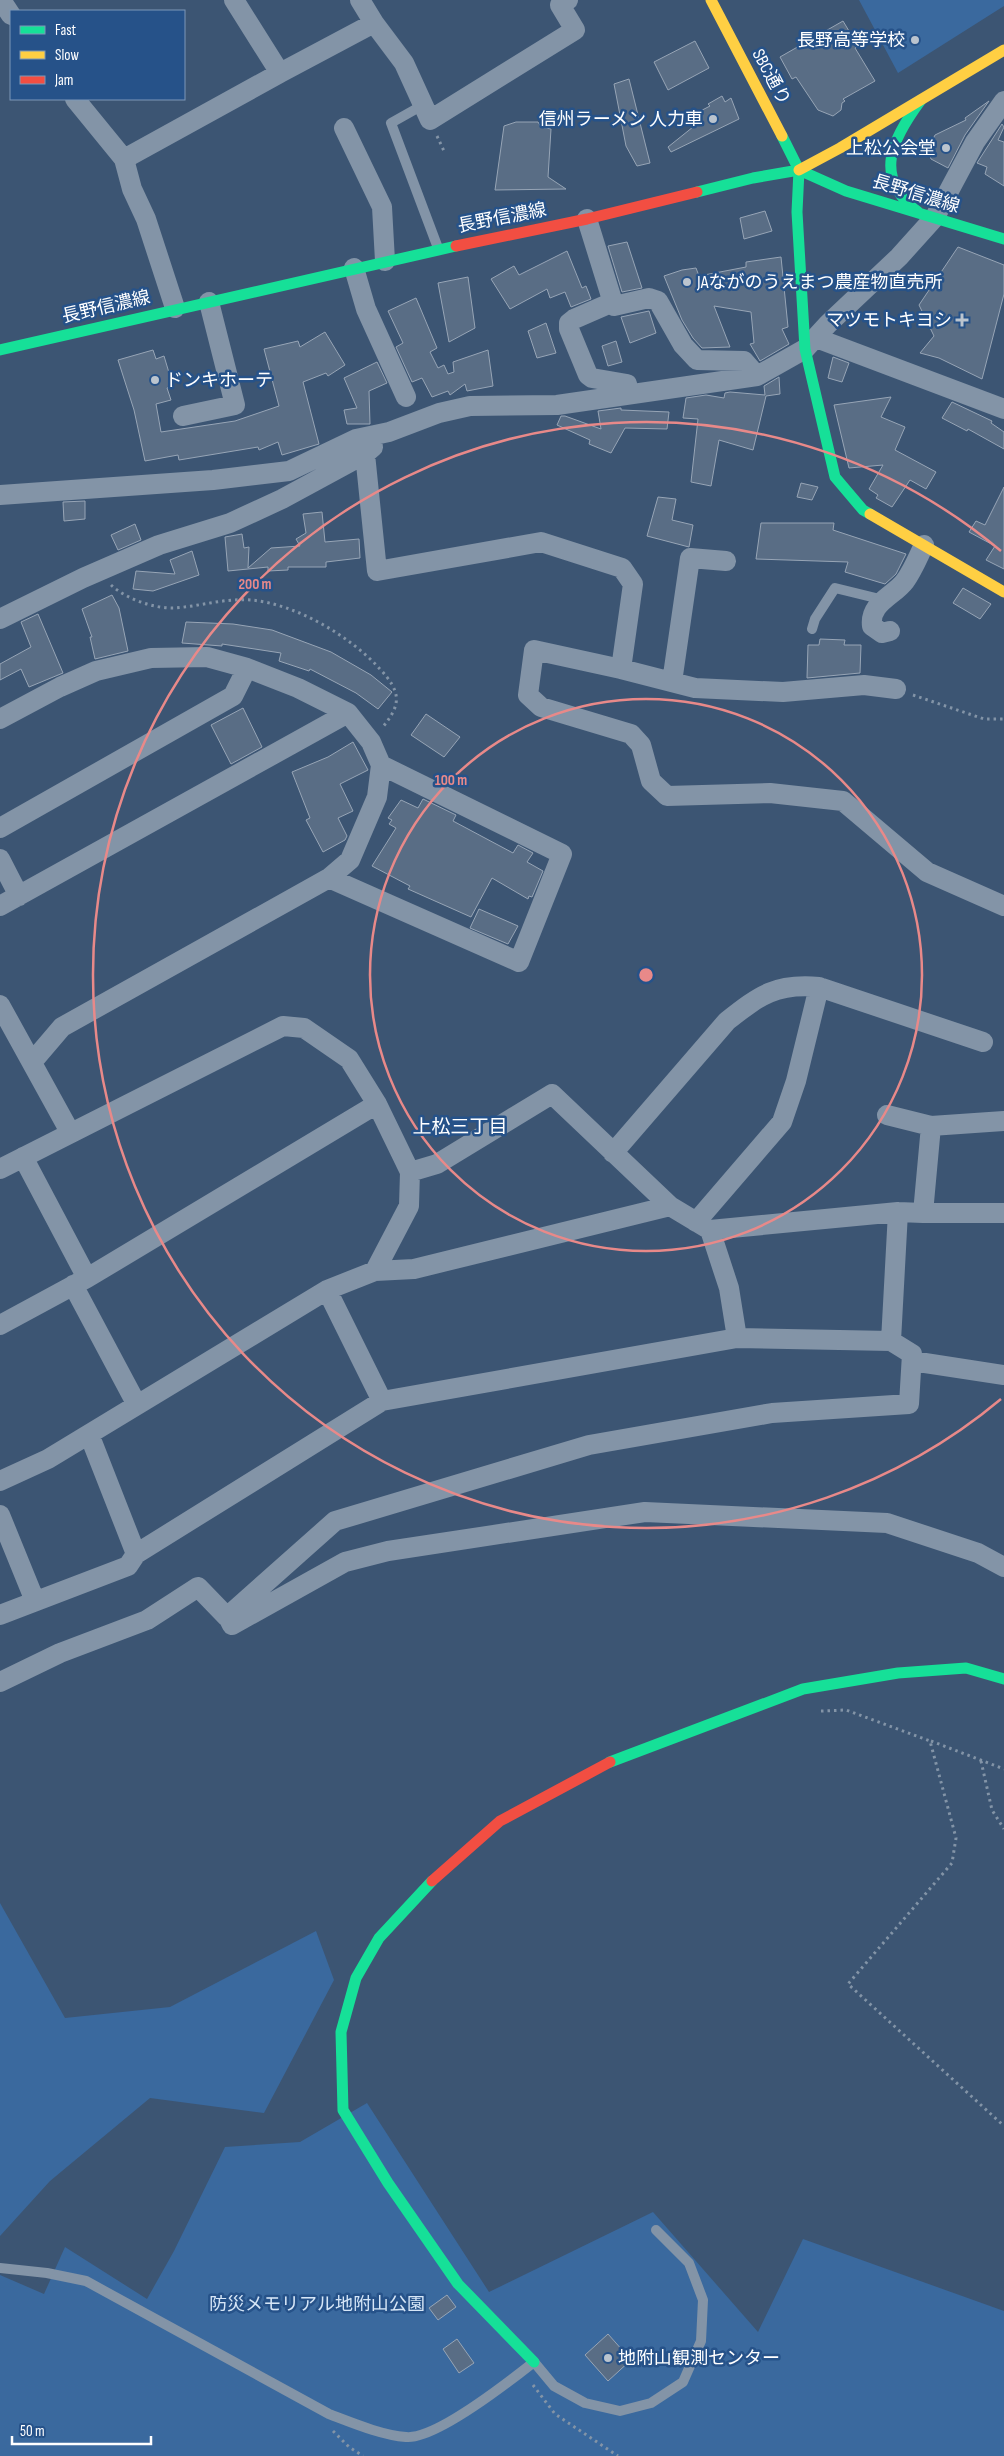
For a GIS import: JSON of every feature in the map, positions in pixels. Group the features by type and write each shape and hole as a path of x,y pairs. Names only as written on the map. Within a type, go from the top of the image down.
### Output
{"street":[{"path":"1,0 10,14"},
{"path":"234,0 280,73"},
{"path":"360,0 374,23 404,63 430,120 575,30 560,5 568,0"},
{"name":"SBC通り","path":"711,0 799,170"},
{"path":"124,159 374,23"},
{"path":"1004,50 799,170 797,212 810,344 835,477 863,510 1004,592"},
{"path":"76,100 124,159 132,189 146,219 175,308"},
{"path":"921,100 898,132 891,160 893,184 903,201 927,214"},
{"path":"0,495 213,480 289,471 356,439 389,432 439,413 470,406 557,405 757,376 810,344 899,257 1004,101"},
{"path":"344,128 382,207 385,261"},
{"name":"長野信濃線","path":"0,350 175,308 209,302 439,249 587,219 753,178 799,170 846,191 927,214 1004,240"},
{"path":"587,219 614,306 649,298 658,301 683,345 697,360 744,361 757,376"},
{"path":"354,268 366,309 406,397"},
{"path":"183,416 235,405 209,302"},
{"path":"613,302 574,319 569,323 569,329 588,375 592,378 627,384 629,394"},
{"path":"810,344 917,378 1004,409"},
{"path":"0,619 96,572 159,545 230,523 282,499 365,454 389,432"},
{"path":"365,454 377,570 541,542 622,568 633,584 621,670"},
{"path":"890,632 882,633 872,626 871,618 877,605 905,581 924,546"},
{"path":"672,682 690,558 726,561"},
{"path":"896,689 864,684 783,692 695,688 534,650 528,695 541,707 631,734 641,744 651,781 667,796 770,793 843,801 927,872 1004,906"},
{"path":"0,719 60,687 96,671 151,658 207,657 247,668 298,688 348,713 371,742 381,765 377,797 350,860 329,878 62,1027 33,1061"},
{"path":"0,828 233,696 247,668"},
{"path":"0,906 348,713"},
{"path":"329,878 519,962 562,854 381,765"},
{"path":"0,858 19,896"},
{"path":"613,1153 727,1021 748,1004 770,991 796,985 819,987 983,1042"},
{"path":"703,1226 782,1122 796,1081 819,987"},
{"path":"0,1006 33,1061 70,1132"},
{"path":"0,1169 283,1026 304,1028 348,1059 377,1104 410,1172 409,1206 376,1272"},
{"path":"410,1172 436,1164 552,1094 670,1206 703,1226 898,1212 922,1214 1004,1212"},
{"path":"0,1325 80,1281 377,1104"},
{"path":"887,1115 931,1126 1004,1121"},
{"path":"922,1214 931,1126"},
{"path":"23,1157 138,1405"},
{"path":"0,1480 48,1459 327,1290 376,1272 414,1269 670,1206"},
{"path":"892,1340 898,1212"},
{"path":"703,1226 729,1288 737,1338"},
{"path":"327,1290 382,1401"},
{"path":"0,1615 128,1566 136,1554 382,1401 737,1338 892,1340 912,1354 909,1404 772,1413 589,1445 335,1521 227,1617"},
{"path":"912,1361 1004,1375"},
{"path":"90,1434 136,1554"},
{"path":"0,1682 60,1653 147,1620 198,1587 227,1617 232,1625 344,1562 388,1551 645,1512 887,1523 978,1553 1004,1567"},
{"path":"0,1515 34,1601"},
{"path":"529,2366 458,2284 388,2183 343,2110 341,2032 356,1978 380,1938 426,1886 500,1821 617,1758 803,1689 898,1673 966,1668 1004,1679"}],"lane":[{"path":"424,105 391,123 439,249"},
{"path":"812,629 815,619 835,588 884,600"},
{"path":"0,2268 47,2273 86,2281 329,2414 359,2425 408,2438 434,2430 529,2366 554,2386 585,2403 620,2411 651,2403 683,2382 701,2341 702,2300 689,2263 656,2230"}],"path":[{"path":"96,572 115,589 141,602 173,608 219,600 252,600 300,612 366,653 388,678 396,691 396,711 371,742"},
{"path":"896,689 984,719 1004,719"},
{"path":"818,1711 846,1710 1004,1769"},
{"path":"930,1741 956,1838 952,1863 848,1984 1004,2126"},
{"path":"981,1760 992,1810 1004,1829"},
{"path":"529,2366 537,2392 555,2414 618,2456"},
{"path":"329,2414 325,2424 349,2447 363,2456"}],"green space":[{"name":"長野高等学校","path":"859,0 1004,0 1004,6 898,73"},
{"path":"0,1903 65,2018 170,2007 316,1931 334,1980 264,2113 150,2098 50,2181 0,2236"},
{"name":"防災メモリアル地附山公園","path":"367,2103 489,2292 653,2212 758,2332 803,2239 1004,2311 1004,2456 0,2456 0,2275 44,2294 65,2247 147,2299 174,2251 225,2147 300,2142"}],"building":[{"path":"843,21 858,46 855,48 875,81 843,99 845,101 842,103 841,110 833,116 818,110 796,77 792,79 780,57"},
{"path":"695,41 709,68 668,90 654,62"},
{"path":"629,79 650,163 637,166 626,146 614,84"},
{"path":"722,96 725,102 731,98 739,119 671,152 668,147 693,127 689,117 710,106 708,104"},
{"path":"989,101 965,135 948,168 931,159 928,150 935,135 966,120 965,118"},
{"path":"516,122 538,122 541,127 551,129 548,177 566,189 495,190 504,126"},
{"path":"1002,124 1004,127 998,140 1004,142 1004,186 985,174 987,167 977,163"},
{"path":"765,211 772,231 744,239 740,218"},
{"path":"627,242 642,288 622,292 608,246"},
{"name":"マツモトキヨシ","path":"958,247 1004,265 1004,294 982,379 939,358 920,353 934,336 919,305"},
{"path":"567,251 582,288 586,286 591,299 571,307 565,292 550,298 547,289 510,309 491,279 514,266 519,275"},
{"path":"781,257 788,327 782,329 789,344 760,361 750,344 754,343 751,312 714,306 730,347 702,348 693,338 682,320 664,276 696,268 699,276 746,267 746,262"},
{"path":"468,277 475,328 449,342 438,283"},
{"path":"416,298 437,348 430,352 438,368 444,365 448,374 454,372 453,362 488,350 493,386 467,391 465,384 450,395 448,391 432,397 422,378 412,382 396,347 403,343 388,311"},
{"path":"649,311 656,333 630,343 621,317"},
{"path":"546,323 556,353 537,358 528,331"},
{"path":"325,332 345,365 328,376 326,373 303,382 319,444 282,455 278,442 259,450 258,447 179,460 178,455 145,461 134,410 118,360 153,350 156,359 164,356 173,386 167,388 171,400 156,404 161,432 235,421 279,406 264,349 298,341 300,347"},
{"path":"616,341 622,362 608,366 602,346"},
{"path":"833,357 849,363 842,382 828,378"},
{"path":"377,362 387,383 369,391 370,424 347,424 344,410 357,408 344,378"},
{"path":"779,377 780,394 766,396 753,450 719,440 711,486 691,482 698,419 683,418 686,398 706,395 724,398 725,393 730,392 765,395 764,386"},
{"path":"891,397 881,417 905,427 895,450 936,472 926,489 910,480 892,507 876,498 878,495 869,489 883,465 849,468 834,405"},
{"path":"952,402 992,421 991,423 1004,432 1004,449 968,429 967,431 942,418"},
{"path":"621,408 621,410 669,412 667,429 625,428 611,453 589,444 590,440 557,425 561,416 565,416 601,429 598,411"},
{"path":"801,483 818,487 812,500 797,497"},
{"path":"1004,487 1004,569 986,560 995,546 969,532 976,521 985,525"},
{"path":"658,497 676,499 672,520 693,525 689,547 647,536"},
{"path":"85,501 85,519 64,521 63,502"},
{"path":"322,512 325,542 359,539 360,558 326,562 326,567 288,567 288,570 268,571 268,567 228,571 225,537 242,534 244,548 249,547 248,568 271,548 300,546 296,539 306,533 303,514"},
{"path":"761,523 834,523 833,530 906,554 896,574 885,584 845,572 848,562 756,559"},
{"path":"135,524 141,540 118,550 111,535"},
{"path":"192,551 199,575 153,591 133,589 136,571 175,574 170,560"},
{"path":"963,588 991,604 980,619 953,603"},
{"path":"112,595 119,608 128,651 95,659 90,637 92,637 82,609"},
{"path":"38,614 63,673 29,687 21,669 0,680 0,664 31,647 21,622"},
{"path":"186,622 233,624 272,630 331,652 371,675 392,692 378,709 356,693 310,669 309,671 279,661 281,653 222,644 222,646 182,643"},
{"path":"820,639 845,640 844,645 861,645 860,673 807,678 808,645 819,645"},
{"path":"243,708 262,747 231,764 211,725"},
{"path":"426,714 460,737 444,757 411,735"},
{"path":"353,742 368,770 340,784 353,811 338,818 347,836 345,840 323,852 306,820 310,818 292,772 328,757"},
{"path":"423,799 456,815 453,821 513,853 518,845 533,853 527,862 543,871 532,897 529,896 528,899 492,878 471,917 408,889 410,886 372,866 396,828 389,824 392,820 388,818 401,800 418,808"},
{"path":"479,909 518,926 508,944 470,928"},
{"path":"447,2295 456,2307 438,2320 429,2308"},
{"name":"地附山観測センター","path":"608,2334 631,2360 608,2381 585,2355"},
{"path":"457,2339 474,2363 459,2373 443,2349"}],"traffic: fast":[{"path":"918,212 904,199 895,185 891,171 891,158 895,143 902,129 921,100"},
{"path":"782,136 799,170 797,212 805,349 835,477 863,510 870,514"},
{"path":"697,192 753,178 799,170 846,191 1004,239"},
{"path":"0,350 456,246"},
{"path":"610,1762 803,1689 898,1673 966,1668 1004,1679"},
{"path":"432,1881 379,1938 356,1978 341,2032 343,2110 388,2183 458,2284 534,2362"}],"traffic: slow":[{"path":"711,0 782,136"},
{"path":"799,170 840,148 1004,50"},
{"path":"870,514 1004,592"}],"traffic: jam":[{"path":"456,246 587,219 697,192"},
{"path":"432,1881 500,1821 610,1762"}],"place":[{"name":"長野高等学校","path":"915,40"},
{"name":"信州ラーメン 人力車","path":"713,119"},
{"name":"上松公会堂","path":"946,148"},
{"name":"JAながのうえまつ農産物直売所","path":"687,282"},
{"name":"マツモトキヨシ","path":"962,320"},
{"name":"ドンキホーテ","path":"155,380"},
{"name":"地附山観測センター","path":"608,2358"}],"district":[{"name":"上松三丁目","path":"460,1127"}]}
